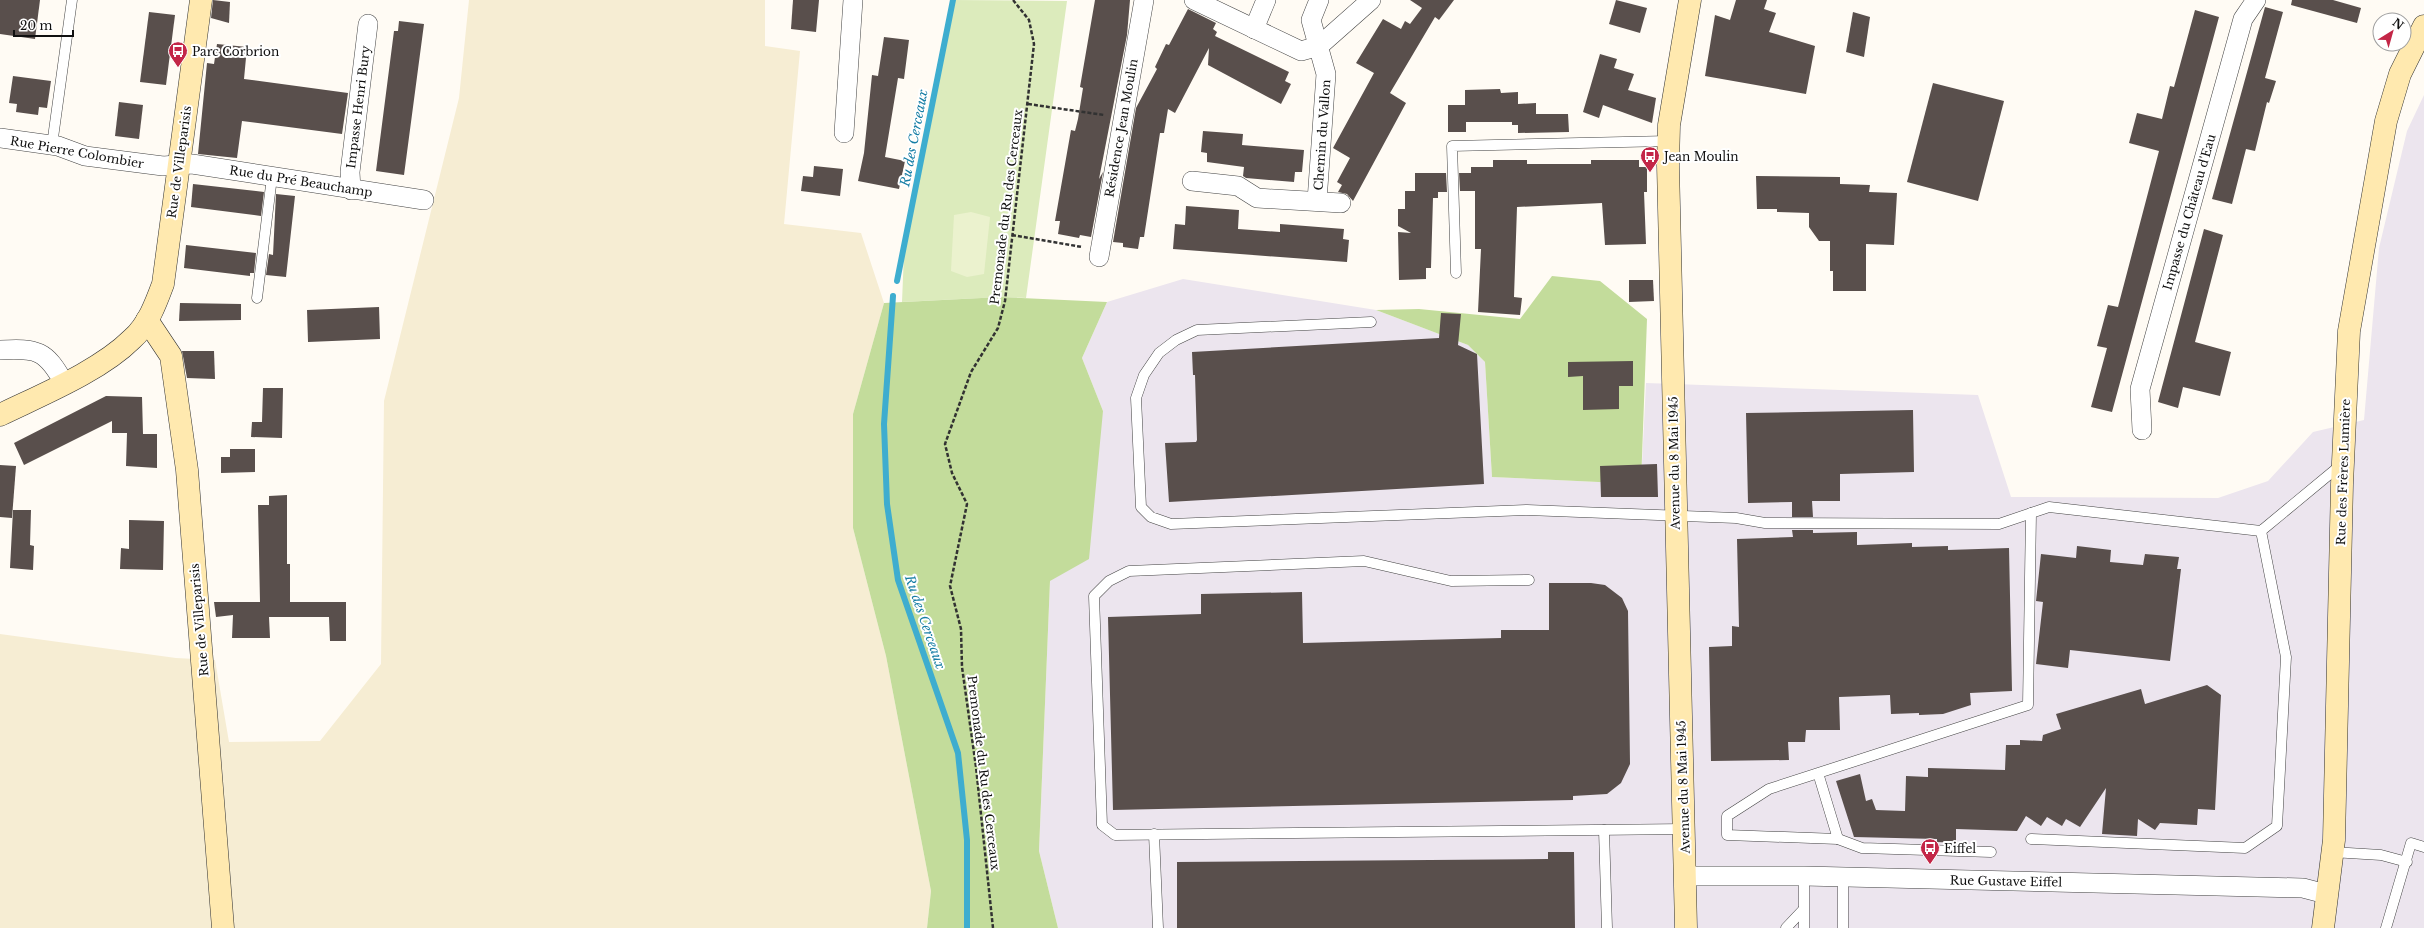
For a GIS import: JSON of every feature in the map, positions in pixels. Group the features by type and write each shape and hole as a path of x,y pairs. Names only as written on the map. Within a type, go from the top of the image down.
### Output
{"street":[{"name":"Rue de Villeparisis","path":"0,415 64,383 112,356 133,339 147,320 163,284 201,0"},
{"path":"844,133 853,0"},
{"name":"Résidence Jean Moulin","path":"1099,253 1144,0"},
{"path":"1194,0 1301,51 1319,46 1371,0"},
{"path":"1254,29 1266,0"},
{"name":"Chemin du Vallon","path":"1317,201 1326,74 1311,20 1319,0"},
{"name":"Avenue du 8 Mai 1945","path":"1686,928 1685,829 1675,515 1668,141 1669,126 1690,0"},
{"name":"Impasse du Château d'Eau","path":"2142,430 2140,389 2243,19 2256,0"},
{"name":"Impasse Henri Bury","path":"351,190 350,172 368,24"},
{"name":"Rue des Frères Lumière","path":"2322,928 2332,852 2343,464 2349,331 2383,136 2400,74 2424,26"},
{"name":"Rue Pierre Colombier","path":"0,138 52,146 85,156 163,166 178,166"},
{"name":"Rue du Pré Beauchamp","path":"178,166 192,164 351,190 424,200"},
{"name":"Chemin du Vallon","path":"1192,181 1238,186 1257,198 1317,201 1341,204"},
{"name":"Rue de Villeparisis","path":"147,320 171,356 187,470 223,928"},
{"path":"0,350 25,349 39,353 49,359 64,383"},
{"name":"Rue Gustave Eiffel","path":"1685,876 1843,876 2303,888 2326,894"}],"lane":[{"path":"52,146 72,0"},
{"path":"1456,273 1452,146 1668,141"},
{"path":"257,298 272,177"},
{"path":"1371,322 1197,330 1176,340 1159,353 1144,375 1136,398 1141,506 1151,517 1171,524 1527,510 1736,518 1765,523 1999,524 2049,507 2261,531 2343,464"},
{"path":"1990,852 1862,848 1838,839 1727,835 1727,816 1769,789 2028,705 2031,514"},
{"path":"2031,839 2245,848 2277,826 2286,657 2261,531"},
{"path":"1529,580 1451,581 1364,561 1128,571 1109,581 1094,596 1102,825 1115,835 1685,829"},
{"path":"1818,773 1838,839"},
{"path":"1604,830 1607,928"},
{"path":"1154,834 1158,928"},
{"path":"2386,928 2407,862 2411,843 2424,848"},
{"path":"2332,852 2381,855 2407,862"},
{"path":"1804,876 1804,928"},
{"path":"1843,876 1843,928"},
{"path":"1786,928 1803,910"}],"path":[{"name":"Premonade du Ru des Cerceaux","path":"993,928 976,767 962,667 961,629 950,586 967,504 952,473 945,444 971,372 998,328 1005,301 1034,44 1029,20 1014,0"},
{"path":"1028,104 1122,118"},
{"path":"1012,235 1099,253"}],"shaded area":[{"path":"469,0 765,0 765,46 800,51 784,224 861,233 884,303 853,414 853,528 886,656 931,891 927,928 0,928 0,634 176,658 215,660 229,742 320,741 381,664 384,401 459,98"},
{"path":"2424,95 2424,928 1058,928 1039,851 1050,581 1103,411 1082,358 1107,302 1183,279 1376,310 1468,345 1485,362 1492,477 1641,484 1646,383 1978,395 2011,497 2218,498 2268,481 2313,432 2364,420 2379,248 2407,131"}],"green space":[{"path":"954,0 1067,1 1026,298 1001,297 902,302 905,229 944,33"},
{"path":"971,212 990,217 984,274 967,277 951,271 954,215"},
{"path":"1552,276 1600,281 1647,319 1641,484 1492,477 1485,362 1468,345 1376,310 1419,309 1520,319"},
{"path":"1001,297 1107,302 1082,358 1103,411 1089,559 1050,581 1039,851 1058,928 927,928 931,891 886,656 853,528 853,414 884,303"}],"building":[{"path":"0,0 40,0 35,39 0,34"},
{"path":"213,0 230,2 229,23 211,18"},
{"path":"793,0 819,0 816,32 791,29"},
{"path":"1095,0 1130,0 1127,35 1099,179 1103,172 1091,237 1080,235 1079,238 1058,234 1060,221 1055,221 1071,130 1075,131 1078,119 1083,88 1080,87"},
{"path":"1410,0 1454,0 1439,20 1435,17 1390,93 1406,103 1353,201 1347,194 1338,192 1342,185 1337,182 1350,158 1333,148 1374,73 1356,63 1383,19 1401,29 1405,21 1410,24 1422,8"},
{"path":"1616,0 1647,8 1640,33 1609,24"},
{"path":"1736,0 1767,0 1764,9 1776,13 1769,32 1815,46 1806,94 1705,76 1715,15 1730,20"},
{"path":"2292,0 2333,0 2361,8 2357,23 2291,5"},
{"path":"2265,7 2283,12 2265,78 2276,81 2269,103 2267,102 2255,151 2246,149 2232,204 2212,199"},
{"path":"1188,9 1216,23 1213,29 1217,32 1215,36 1289,72 1285,81 1291,84 1281,104 1208,65 1209,48 1175,113 1168,109 1164,133 1160,133 1144,237 1140,237 1138,249 1123,247 1123,243 1113,242 1136,108 1157,69 1155,67 1166,44 1169,45"},
{"path":"2195,10 2219,17 2112,412 2091,407 2107,348 2097,346 2108,305 2118,307 2159,151 2129,143 2137,113 2162,119 2170,86 2174,87"},
{"path":"149,12 175,15 166,85 140,82"},
{"path":"1853,12 1870,17 1864,57 1846,52"},
{"path":"399,21 424,24 404,175 376,171 394,31 398,31"},
{"path":"884,37 909,40 904,79 898,78 885,157 905,161 899,189 858,181 864,153 872,75 878,76"},
{"path":"217,44 247,47 244,79 348,93 342,134 242,121 237,158 198,154 207,63 214,64"},
{"path":"1600,54 1617,59 1614,68 1634,74 1628,90 1656,98 1652,123 1603,105 1599,118 1583,112"},
{"path":"13,76 51,81 47,108 39,107 38,115 16,112 17,104 9,103"},
{"path":"1933,83 2004,101 1978,201 1907,182"},
{"path":"1500,89 1501,93 1518,92 1518,104 1536,103 1536,114 1568,114 1569,132 1518,133 1518,125 1512,125 1512,122 1466,122 1466,132 1448,132 1448,105 1465,105 1465,90"},
{"path":"119,102 143,105 139,139 115,136"},
{"path":"1203,131 1243,134 1242,145 1304,150 1302,172 1295,172 1294,182 1246,178 1243,176 1244,167 1207,162 1207,153 1201,152"},
{"path":"1493,160 1527,160 1527,164 1591,164 1591,160 1639,160 1639,167 1647,167 1647,192 1644,192 1646,244 1605,245 1602,203 1517,207 1514,297 1522,298 1520,315 1478,312 1481,249 1475,249 1475,191 1460,191 1459,173 1471,173 1471,167 1493,167"},
{"path":"814,166 843,169 840,196 801,191 803,176 813,177"},
{"path":"1415,173 1446,173 1447,192 1438,192 1438,198 1433,198 1431,268 1426,268 1426,279 1399,280 1398,232 1411,233 1398,226 1398,209 1405,209 1405,191 1415,191"},
{"path":"1756,176 1840,177 1840,184 1870,185 1869,192 1897,193 1894,245 1866,244 1866,291 1833,291 1833,271 1830,271 1830,241 1819,241 1809,227 1809,213 1777,212 1777,209 1757,209"},
{"path":"193,184 264,192 261,216 191,207"},
{"path":"276,194 295,196 286,277 266,275 269,254 273,255"},
{"path":"1186,206 1239,210 1238,229 1280,232 1280,224 1344,229 1343,239 1349,240 1347,262 1173,249 1175,224 1185,225"},
{"path":"2204,229 2223,235 2195,342 2231,352 2220,396 2183,387 2178,408 2158,402"},
{"path":"186,245 256,253 254,273 250,273 250,276 184,268"},
{"path":"1629,280 1653,280 1654,301 1629,302"},
{"path":"180,303 241,304 241,320 179,321"},
{"path":"379,307 380,339 308,342 307,310"},
{"path":"1441,313 1461,314 1458,345 1477,354 1484,484 1169,502 1165,443 1196,442 1197,440 1195,375 1193,375 1192,352 1439,338"},
{"path":"182,351 214,351 215,379 187,378"},
{"path":"1633,361 1633,386 1619,386 1619,409 1583,410 1583,376 1568,377 1568,362"},
{"path":"263,388 283,388 282,438 251,437 252,422 262,422"},
{"path":"106,396 142,397 143,434 157,434 157,468 126,466 127,433 112,433 112,421 24,465 14,443"},
{"path":"1913,410 1914,472 1840,474 1840,501 1812,501 1813,517 1792,517 1792,502 1748,503 1746,413"},
{"path":"230,449 255,449 255,472 221,473 221,457 230,457"},
{"path":"1657,464 1658,497 1601,497 1600,466"},
{"path":"0,465 16,466 12,518 0,517"},
{"path":"287,495 287,564 290,564 290,602 346,602 346,641 330,641 329,617 269,617 270,638 232,638 233,615 216,617 214,602 260,602 258,505 269,505 269,496"},
{"path":"13,510 31,510 30,545 34,546 33,570 10,568"},
{"path":"129,520 164,521 163,570 120,569 121,548 129,549"},
{"path":"1792,530 1813,530 1813,533 1857,532 1857,545 1912,543 1912,547 1948,546 1948,550 2009,548 2012,691 1970,693 1971,705 1943,714 1919,715 1919,713 1891,714 1890,695 1839,697 1840,730 1806,730 1805,742 1788,742 1789,760 1711,761 1709,647 1732,646 1732,626 1739,627 1737,539 1793,537"},
{"path":"2077,546 2111,550 2110,562 2143,565 2145,554 2179,557 2177,569 2181,569 2170,661 2070,650 2068,668 2036,664 2043,602 2036,601 2041,554 2076,558"},
{"path":"1549,583 1591,583 1605,585 1622,598 1628,611 1630,764 1621,783 1607,794 1573,796 1573,800 1113,810 1108,617 1201,614 1201,594 1302,592 1303,643 1501,638 1501,630 1549,630"},
{"path":"2207,685 2221,695 2215,810 2198,809 2197,825 2160,823 2155,830 2138,819 2137,836 2102,834 2106,788 2080,827 2066,819 2062,826 2047,817 2041,826 2026,816 2017,831 1956,829 1956,843 1937,842 1937,839 1854,837 1836,781 1860,774 1866,801 1872,799 1876,810 1905,811 1906,776 1928,777 1928,768 2005,770 2006,745 2020,745 2020,740 2042,741 2043,735 2061,729 2056,714 2141,689 2145,704"},
{"path":"1548,852 1574,852 1575,928 1177,928 1177,862 1548,859"}],"waterway":[{"name":"Ru des Cerceaux","path":"897,281 953,0"},
{"name":"Ru des Cerceaux","path":"893,296 884,424 887,504 898,580 958,753 967,840 967,928"}],"place":[{"name":"Parc Corbrion","path":"178,68"},
{"name":"Jean Moulin","path":"1650,173"},
{"name":"Eiffel","path":"1930,865"}]}
